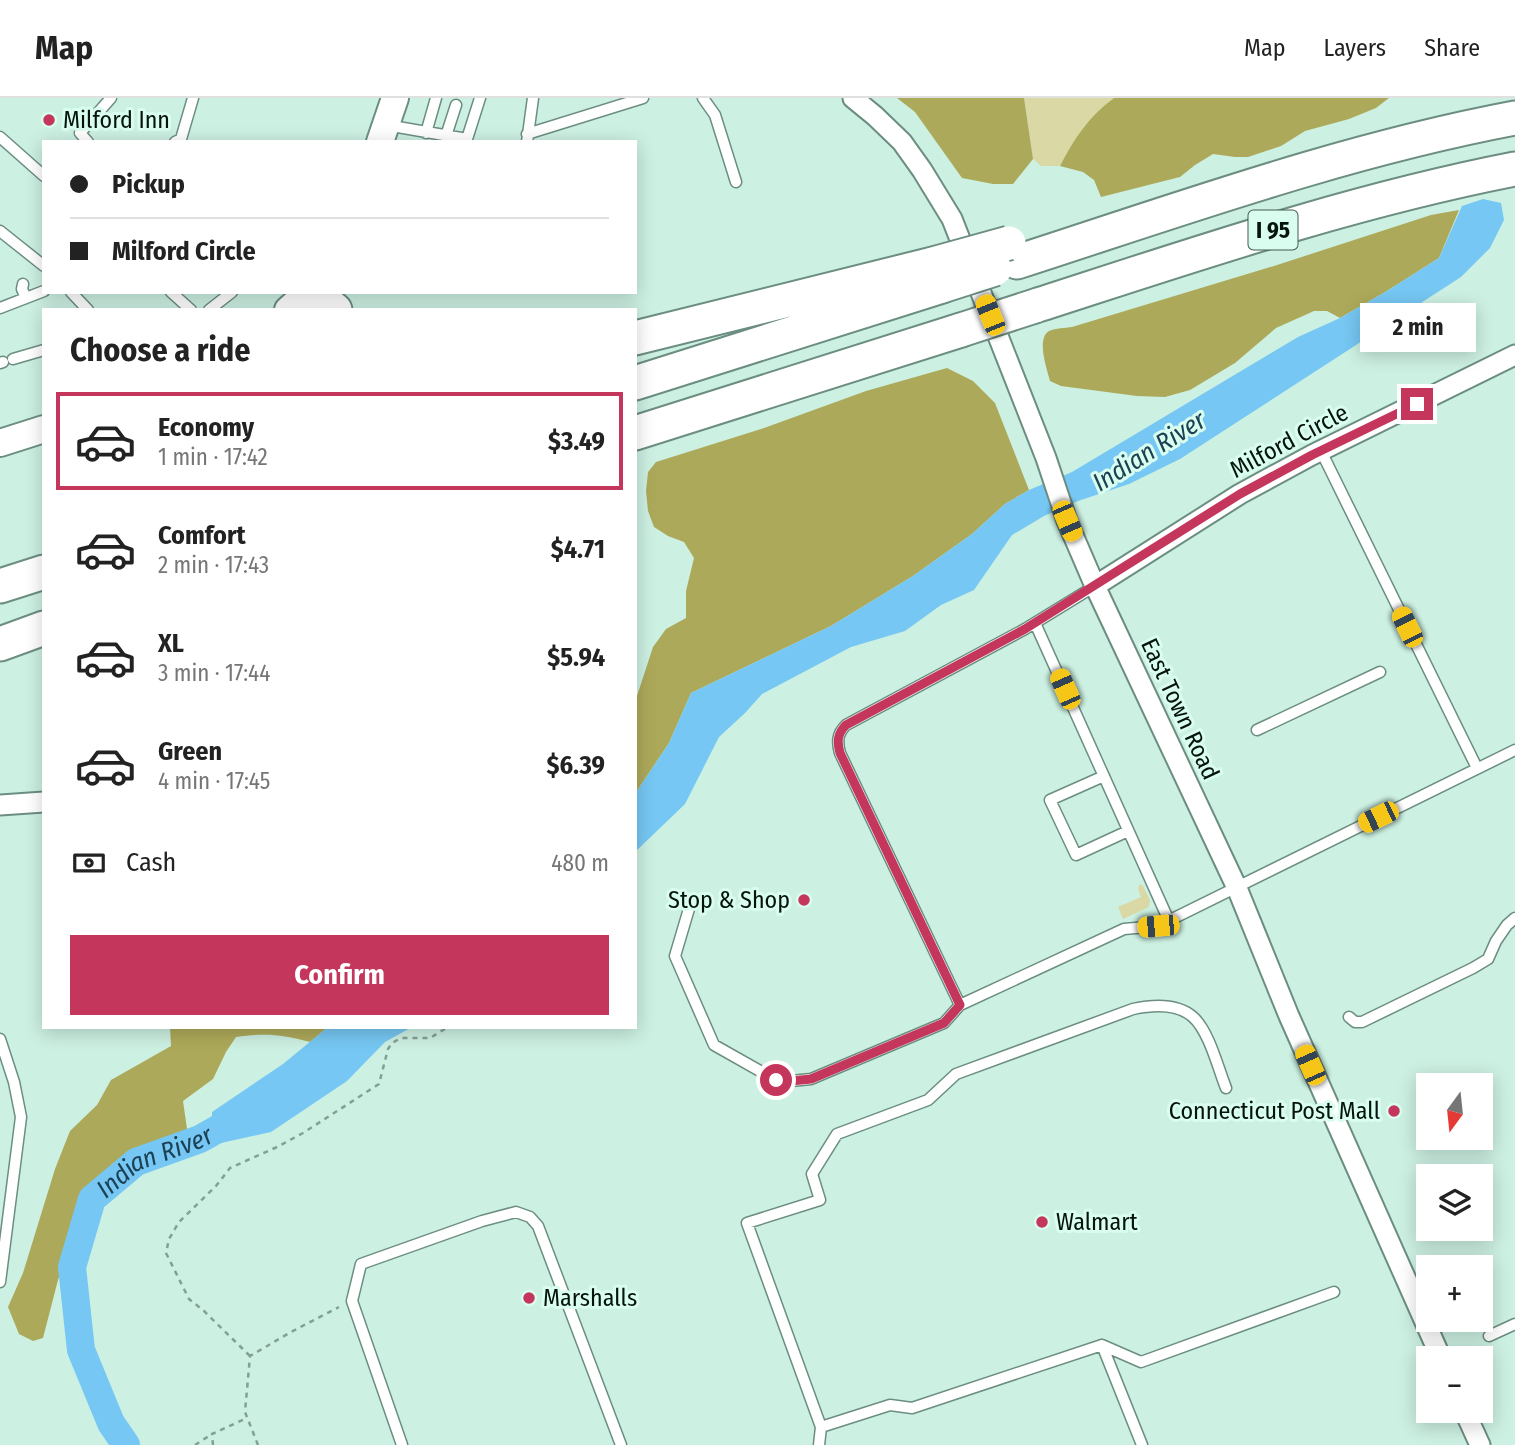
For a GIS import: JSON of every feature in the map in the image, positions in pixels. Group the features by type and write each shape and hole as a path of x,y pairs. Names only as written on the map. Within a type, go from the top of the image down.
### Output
{"highway":[{"name":"I 95","path":"937,275 1013,252 1082,226 1204,202 1371,151 1427,136 1515,118"},
{"name":"I 95","path":"637,432 1246,238 1347,208 1515,169"},
{"path":"637,338 937,275"},
{"path":"637,382 937,275"},
{"path":"316,294 333,308"},
{"path":"0,586 42,573"},
{"path":"0,636 42,623"},
{"path":"0,644 42,629"}],"main road":[{"path":"383,134 395,98"},
{"path":"290,308 306,294"},
{"path":"0,443 42,430"}],"street":[{"name":"East Town Road","path":"853,98 902,142 952,219 1046,458 1067,521 1237,888 1289,1016 1436,1346"},
{"name":"Milford Circle","path":"1095,586 1240,494 1515,355"},
{"path":"0,805 42,802"},
{"path":"1470,1423 1480,1445"}],"lane":[{"path":"86,140 80,133 111,98"},
{"path":"179,140 193,98"},
{"path":"426,132 436,98"},
{"path":"383,134 426,132 467,139 480,98"},
{"path":"533,98 527,138 643,98"},
{"path":"703,98 715,115 736,182"},
{"path":"446,136 456,105"},
{"path":"0,137 42,174"},
{"path":"1,234 42,264"},
{"path":"27,267 30,253"},
{"path":"0,308 21,290 42,291"},
{"path":"73,294 87,308"},
{"path":"173,294 189,308"},
{"path":"212,308 229,294"},
{"path":"6,361 42,351"},
{"path":"1321,451 1477,768"},
{"path":"960,1005 840,753 838,738 846,725 1035,623 1095,586"},
{"path":"1035,623 1169,921"},
{"path":"1257,730 1380,672"},
{"path":"691,902 676,956 714,1045 776,1080 811,1079 944,1023 960,1005 1124,929 1158,926 1169,921 1515,750"},
{"path":"1104,776 1051,800 1076,855 1128,831"},
{"path":"1349,1017 1355,1022 1362,1022 1488,959 1496,941 1515,918"},
{"path":"819,1445 821,1427 747,1223 820,1200 812,1174 836,1134 928,1100 956,1074 1150,1005 1180,1010 1193,1017 1205,1035 1226,1088"},
{"path":"0,1039 14,1082 21,1117 0,1282"},
{"path":"401,1445 352,1301 362,1264 482,1221 516,1213 530,1217 538,1226 621,1445"},
{"path":"821,1427 890,1405 912,1408 1102,1345 1141,1362 1334,1292"},
{"path":"1489,1336 1515,1324"},
{"path":"1102,1345 1142,1445"}],"path":[{"path":"250,1356 189,1299 174,1271 166,1253 169,1239 179,1222 216,1186 230,1168 303,1133 379,1084 391,1042 401,1038 430,1038 445,1029"},
{"path":"250,1356 352,1301"},
{"path":"250,1356 245,1412 258,1445"},
{"path":"195,1445 247,1418"},
{"path":"212,1434 213,1445"}],"shaded area":[{"path":"897,98 1024,98 1033,159 1013,184 993,184 962,178 915,112"},
{"path":"1024,98 1114,98 1083,129 1060,166 1041,166 1033,159"},
{"path":"1114,98 1389,98 1376,108 1349,119 1305,131 1281,146 1248,157 1213,154 1180,177 1101,197 1094,180 1083,172 1060,166 1083,129 1097,112"},
{"path":"1459,210 1439,258 1340,318 1327,311 1314,311 1276,328 1235,363 1190,390 1165,397 1137,396 1061,386 1050,381 1043,347 1045,335 1049,331 1072,327 1274,266 1431,215"},
{"path":"947,368 973,381 995,403 1029,490 1005,504 972,534 913,576 831,626 691,693 669,743 637,791 637,696 653,647 666,629 686,618 686,591 694,558 684,542 654,527 648,511 648,472 656,462 761,429 866,391"},
{"path":"1140,884 1150,900 1149,907 1123,919 1118,907 1141,897 1138,888"},
{"path":"170,1029 326,1029 310,1042 273,1035 236,1037 213,1079 183,1101 187,1129 184,1151 149,1169 133,1172 96,1187 84,1208 58,1280 43,1338 33,1341 19,1334 8,1307 23,1273 55,1169 70,1131 97,1105 111,1080 171,1046"}],"water":[{"path":"1483,199 1501,203 1504,220 1490,248 1461,277 1180,459 1129,484 1044,516 1012,535 974,590 941,605 905,631 851,647 762,694 719,737 685,804 637,850 637,791 669,743 691,693 831,626 913,576 972,534 1005,504 1029,490 1072,472 1298,337 1340,318 1387,291 1439,258 1462,206"},
{"path":"326,1029 408,1029 385,1042 347,1081 271,1132 212,1145 212,1112 283,1064"}],"waterway":[{"name":"Indian River","path":"126,1445 111,1423 81,1350 72,1267 92,1199 136,1162 200,1139 246,1113"}],"place":[{"name":"Milford Inn","path":"49,120"},
{"name":"Stop & Shop","path":"804,900"},
{"name":"Connecticut Post Mall","path":"1394,1111"},
{"name":"Walmart","path":"1042,1222"},
{"name":"Marshalls","path":"529,1298"}],"route":[{"path":"776,1080 811,1079 944,1023 960,1005 840,753 838,738 842,728 1025,629 1240,494 1312,455 1417,404"}]}
